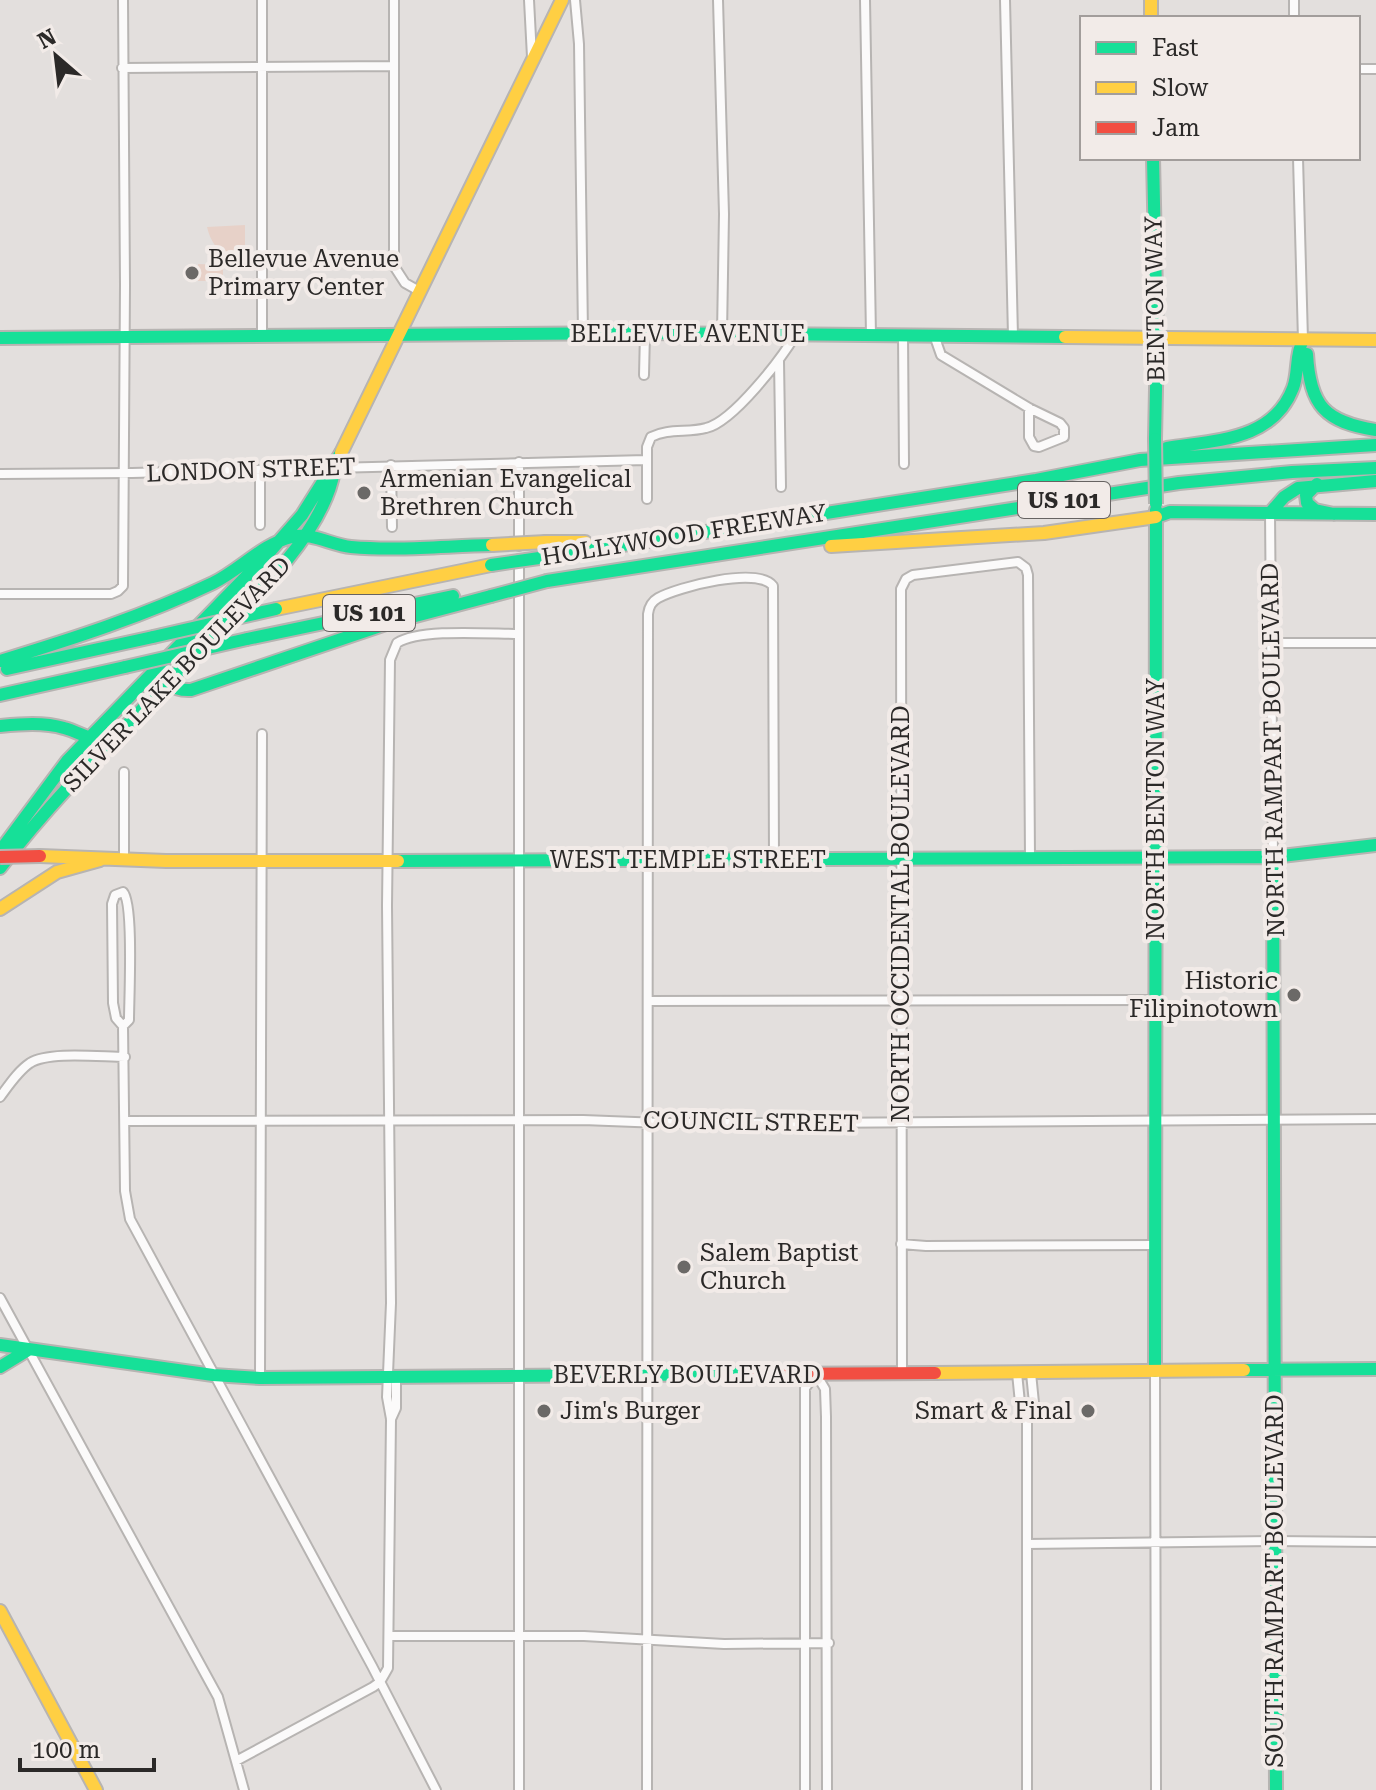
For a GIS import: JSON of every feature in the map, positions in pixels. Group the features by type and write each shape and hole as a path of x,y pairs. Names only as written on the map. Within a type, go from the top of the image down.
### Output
{"main road":[{"name":"SILVER LAKE BOULEVARD","path":"0,854 48,785 87,740 215,611 279,541 302,515 334,468 562,0"},
{"name":"BENTON WAY","path":"1153,160 1157,339 1155,439"},
{"name":"BELLEVUE AVENUE","path":"0,338 645,333 1376,340"},
{"path":"1303,340 1309,389 1320,408 1342,424 1376,430"},
{"path":"1140,460 1168,448 1239,438 1264,427 1281,411 1293,391 1299,346 1303,340"},
{"name":"NORTH BENTON WAY","path":"1155,439 1155,1371"},
{"name":"HOLLYWOOD FREEWAY","path":"0,671 491,565 1036,480 1140,460 1376,445"},
{"name":"SILVER LAKE BOULEVARD","path":"0,868 39,817 291,556 306,536 333,486 334,468"},
{"name":"HOLLYWOOD FREEWAY","path":"0,695 247,639 547,581 1179,483 1376,468"},
{"path":"1270,513 1290,492 1317,484 1376,481"},
{"path":"1317,484 1306,495 1307,503 1315,510 1334,514"},
{"path":"754,549 1044,533 1156,511 1376,514"},
{"path":"0,661 78,636 212,583 279,541 306,536 346,547 634,542"},
{"path":"162,662 168,684 182,691 200,688 389,623 491,592"},
{"path":"0,726 34,724 68,728 87,740 113,740"},
{"name":"WEST TEMPLE STREET","path":"0,854 261,861 1156,858 1273,857 1376,845"},
{"name":"NORTH RAMPART BOULEVARD","path":"1273,857 1274,1371"},
{"path":"0,909 57,872 72,866 85,866 103,858"},
{"name":"BEVERLY BOULEVARD","path":"0,1345 213,1375 260,1378 1376,1369"},
{"path":"0,1367 28,1350"},
{"name":"SOUTH RAMPART BOULEVARD","path":"1274,1371 1276,1790"},
{"path":"0,1611 96,1790"}],"street":[{"path":"0,594 111,594 123,586 123,0"},
{"path":"262,0 262,336"},
{"path":"394,0 394,266 405,283 421,292"},
{"path":"529,0 532,58"},
{"path":"575,0 579,44 583,333"},
{"path":"718,0 724,214 722,334"},
{"path":"865,0 871,335"},
{"path":"1005,0 1013,336"},
{"path":"122,68 394,66"},
{"path":"1298,160 1303,340"},
{"path":"644,375 645,333"},
{"path":"647,499 647,443 651,437 659,433 704,429 721,423 779,361 796,334"},
{"path":"903,335 904,464"},
{"path":"934,335 941,355 1060,423 1064,428 1064,437 1034,446 1029,437 1029,408"},
{"path":"779,361 781,487"},
{"name":"LONDON STREET","path":"0,474 646,460"},
{"path":"519,462 519,1790"},
{"path":"391,465 392,527"},
{"path":"260,470 260,525"},
{"name":"NORTH RAMPART BOULEVARD","path":"1270,513 1273,857"},
{"name":"NORTH OCCIDENTAL BOULEVARD","path":"902,1374 901,589 913,575 1018,562 1026,568 1030,858"},
{"path":"647,1790 649,607 658,598 712,582 761,578 771,582 774,590 774,859"},
{"path":"236,1761 380,1682 388,1668 391,1419 387,1408 392,1377 388,861 390,660 394,648 402,640 421,635 519,634"},
{"path":"1270,643 1376,643"},
{"path":"260,1378 262,734"},
{"path":"124,772 124,859"},
{"path":"123,1026 129,1020 129,899 123,892 115,895 112,904 113,996 116,1018 123,1026 125,1057 126,1209 436,1790"},
{"path":"648,1001 1155,1000"},
{"path":"0,1097 21,1070 35,1061 125,1057"},
{"name":"COUNCIL STREET","path":"125,1121 1156,1123 1376,1119"},
{"path":"901,1244 1156,1245"},
{"path":"0,1298 218,1697 244,1790"},
{"path":"1155,1371 1156,1790"},
{"path":"1017,1373 1020,1403 1027,1414"},
{"path":"1027,1790 1027,1414 1034,1403 1031,1373"},
{"path":"805,1790 805,1388 816,1374 825,1389 829,1643 827,1790"},
{"path":"1027,1544 1376,1542"},
{"path":"390,1636 647,1639 724,1644 829,1643"}],"shaded area":[{"path":"245,225 245,260 220,251 207,227"},
{"path":"198,264 223,265 223,281 198,281"}],"traffic: fast":[{"path":"1153,160 1157,339 1155,439"},
{"path":"0,338 645,333 1065,337"},
{"path":"1167,448 1240,435 1272,419 1293,388 1303,340"},
{"path":"1307,354 1312,387 1324,408 1344,422 1376,430"},
{"path":"1155,439 1156,504"},
{"path":"546,557 1036,480 1140,460 1376,445"},
{"path":"0,851 67,761 302,515 341,453"},
{"path":"547,581 1179,483 1376,468"},
{"path":"0,868 87,767 248,604 293,552 326,498 334,471"},
{"path":"1270,513 1284,497 1298,488 1376,481"},
{"path":"1317,484 1306,495 1307,503 1315,510 1334,514"},
{"path":"1155,1371 1156,510"},
{"path":"1156,517 1170,512 1376,514"},
{"path":"0,661 108,626 187,595 223,578 271,545 292,537 307,536 344,546 369,548 492,545"},
{"path":"491,565 546,557"},
{"path":"491,596 547,581"},
{"path":"247,639 453,596"},
{"path":"162,662 170,684 178,689 191,690 389,623 491,596"},
{"path":"153,637 276,609"},
{"path":"7,669 153,637"},
{"path":"125,667 247,639"},
{"path":"0,695 125,667"},
{"path":"0,726 49,725 94,739 113,740"},
{"path":"398,861 1273,857 1376,845"},
{"path":"1273,857 1276,1790"},
{"path":"0,1345 213,1375 260,1378 746,1374"},
{"path":"0,1367 28,1350"},
{"path":"1244,1370 1376,1369"}],"traffic: slow":[{"path":"341,453 562,0"},
{"path":"1151,0 1151,16"},
{"path":"1065,337 1376,340"},
{"path":"831,546 1044,533 1156,517"},
{"path":"546,542 585,542"},
{"path":"492,545 546,542"},
{"path":"276,609 491,565"},
{"path":"40,856 166,861 398,861"},
{"path":"0,909 57,872 100,860"},
{"path":"935,1373 1244,1370"},
{"path":"0,1611 96,1790"}],"traffic: jam":[{"path":"0,857 40,856"},
{"path":"746,1374 935,1373"}],"place":[{"name":"Bellevue Avenue Primary Center","path":"192,273"},
{"name":"Armenian Evangelical Brethren Church","path":"364,493"},
{"name":"Historic Filipinotown","path":"1294,995"},
{"name":"Salem Baptist Church","path":"684,1267"},
{"name":"Jim's Burger","path":"544,1411"},
{"name":"Smart & Final","path":"1088,1411"}]}
